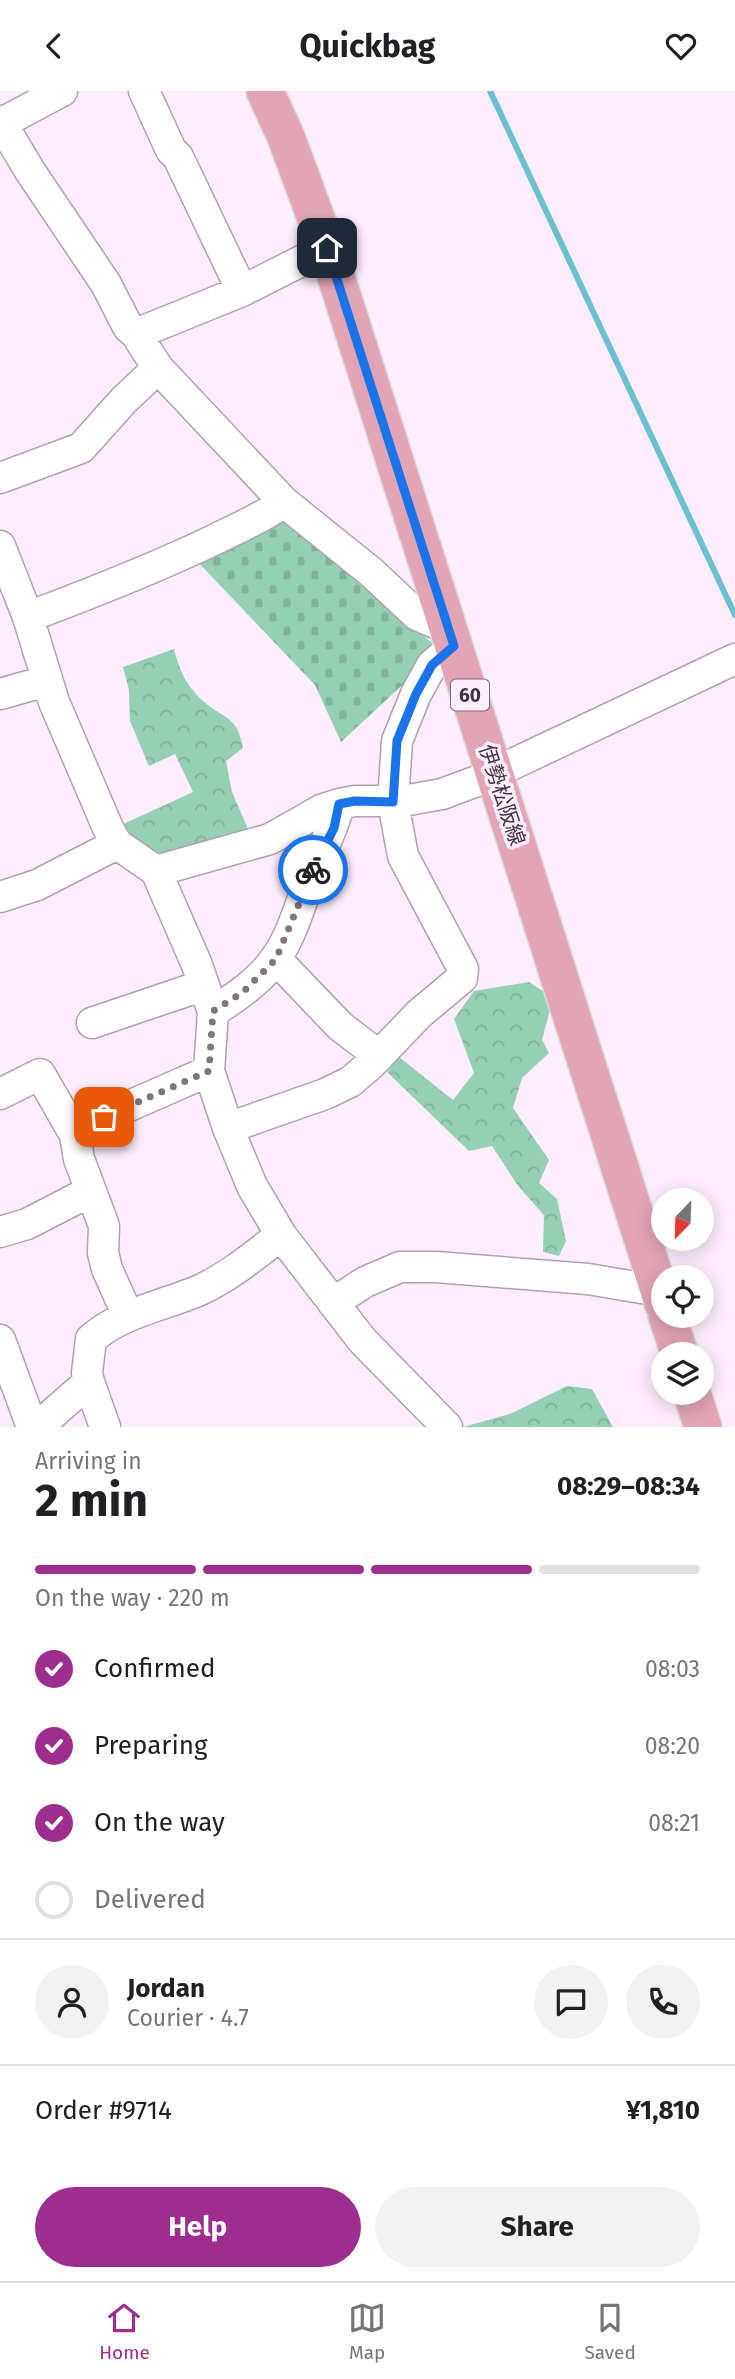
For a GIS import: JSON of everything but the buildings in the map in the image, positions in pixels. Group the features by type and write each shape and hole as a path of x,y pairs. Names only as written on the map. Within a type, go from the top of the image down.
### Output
{"main road":[{"name":"伊勢松阪線","path":"265,91 286,137 327,248 651,1266"},
{"path":"696,1405 703,1427"}],"street":[{"path":"62,91 0,123 106,284 128,327 136,334 158,368 284,502 372,572 417,615 450,637 416,694 397,741 393,802 403,856 463,969 462,978 419,1014 358,1077 326,1094 228,1128"},
{"path":"144,91 242,291"},
{"path":"136,334 242,291 327,248"},
{"path":"0,478 81,448 124,400 158,368"},
{"path":"28,617 190,551 271,512 284,502"},
{"path":"0,546 28,617 46,681 67,735 117,843 156,871 209,998 209,1071 228,1128 252,1186 281,1235 362,1340 447,1427"},
{"path":"156,871 270,839 321,810 339,804 355,801 393,802 442,794 477,781 735,659"},
{"path":"0,694 46,681"},
{"path":"92,1023 242,993 276,959 334,828 339,804"},
{"path":"0,897 37,885 117,843"},
{"path":"276,959 340,1025 379,1056"},
{"path":"75,1135 104,1117 209,1071"},
{"path":"0,1094 40,1074 75,1135 79,1159 104,1226 103,1253 107,1269 128,1316"},
{"path":"0,1233 27,1224 91,1191"},
{"path":"105,1427 89,1382 91,1339 102,1329 128,1316 199,1290 250,1260 281,1235"},
{"path":"333,1303 365,1282 400,1267 436,1267 588,1279 651,1300"},
{"path":"0,1340 33,1427 42,1423 89,1382"}],"green space":[{"path":"288,516 440,650 341,742 315,685 195,559"},
{"path":"174,649 181,670 192,689 203,701 229,719 237,729 243,748 226,761 232,792 249,831 160,859 117,827 193,792 175,754 149,766 130,721 129,690 123,667"},
{"path":"529,982 553,998 542,1040 549,1053 522,1078 513,1108 549,1160 539,1183 557,1199 566,1241 559,1256 543,1252 544,1215 518,1186 492,1146 469,1151 387,1072 399,1057 453,1100 474,1073 454,1019 474,991"},
{"path":"567,1386 592,1389 613,1427 463,1427 510,1414"}],"waterway":[{"path":"490,91 735,615"}],"way so far":[{"path":"104,1117 209,1071 213,1011 242,993 276,959 313,870"}],"route":[{"path":"313,870 334,828 339,804 355,801 393,802 397,741 416,694 432,665 454,646 327,248"}]}
